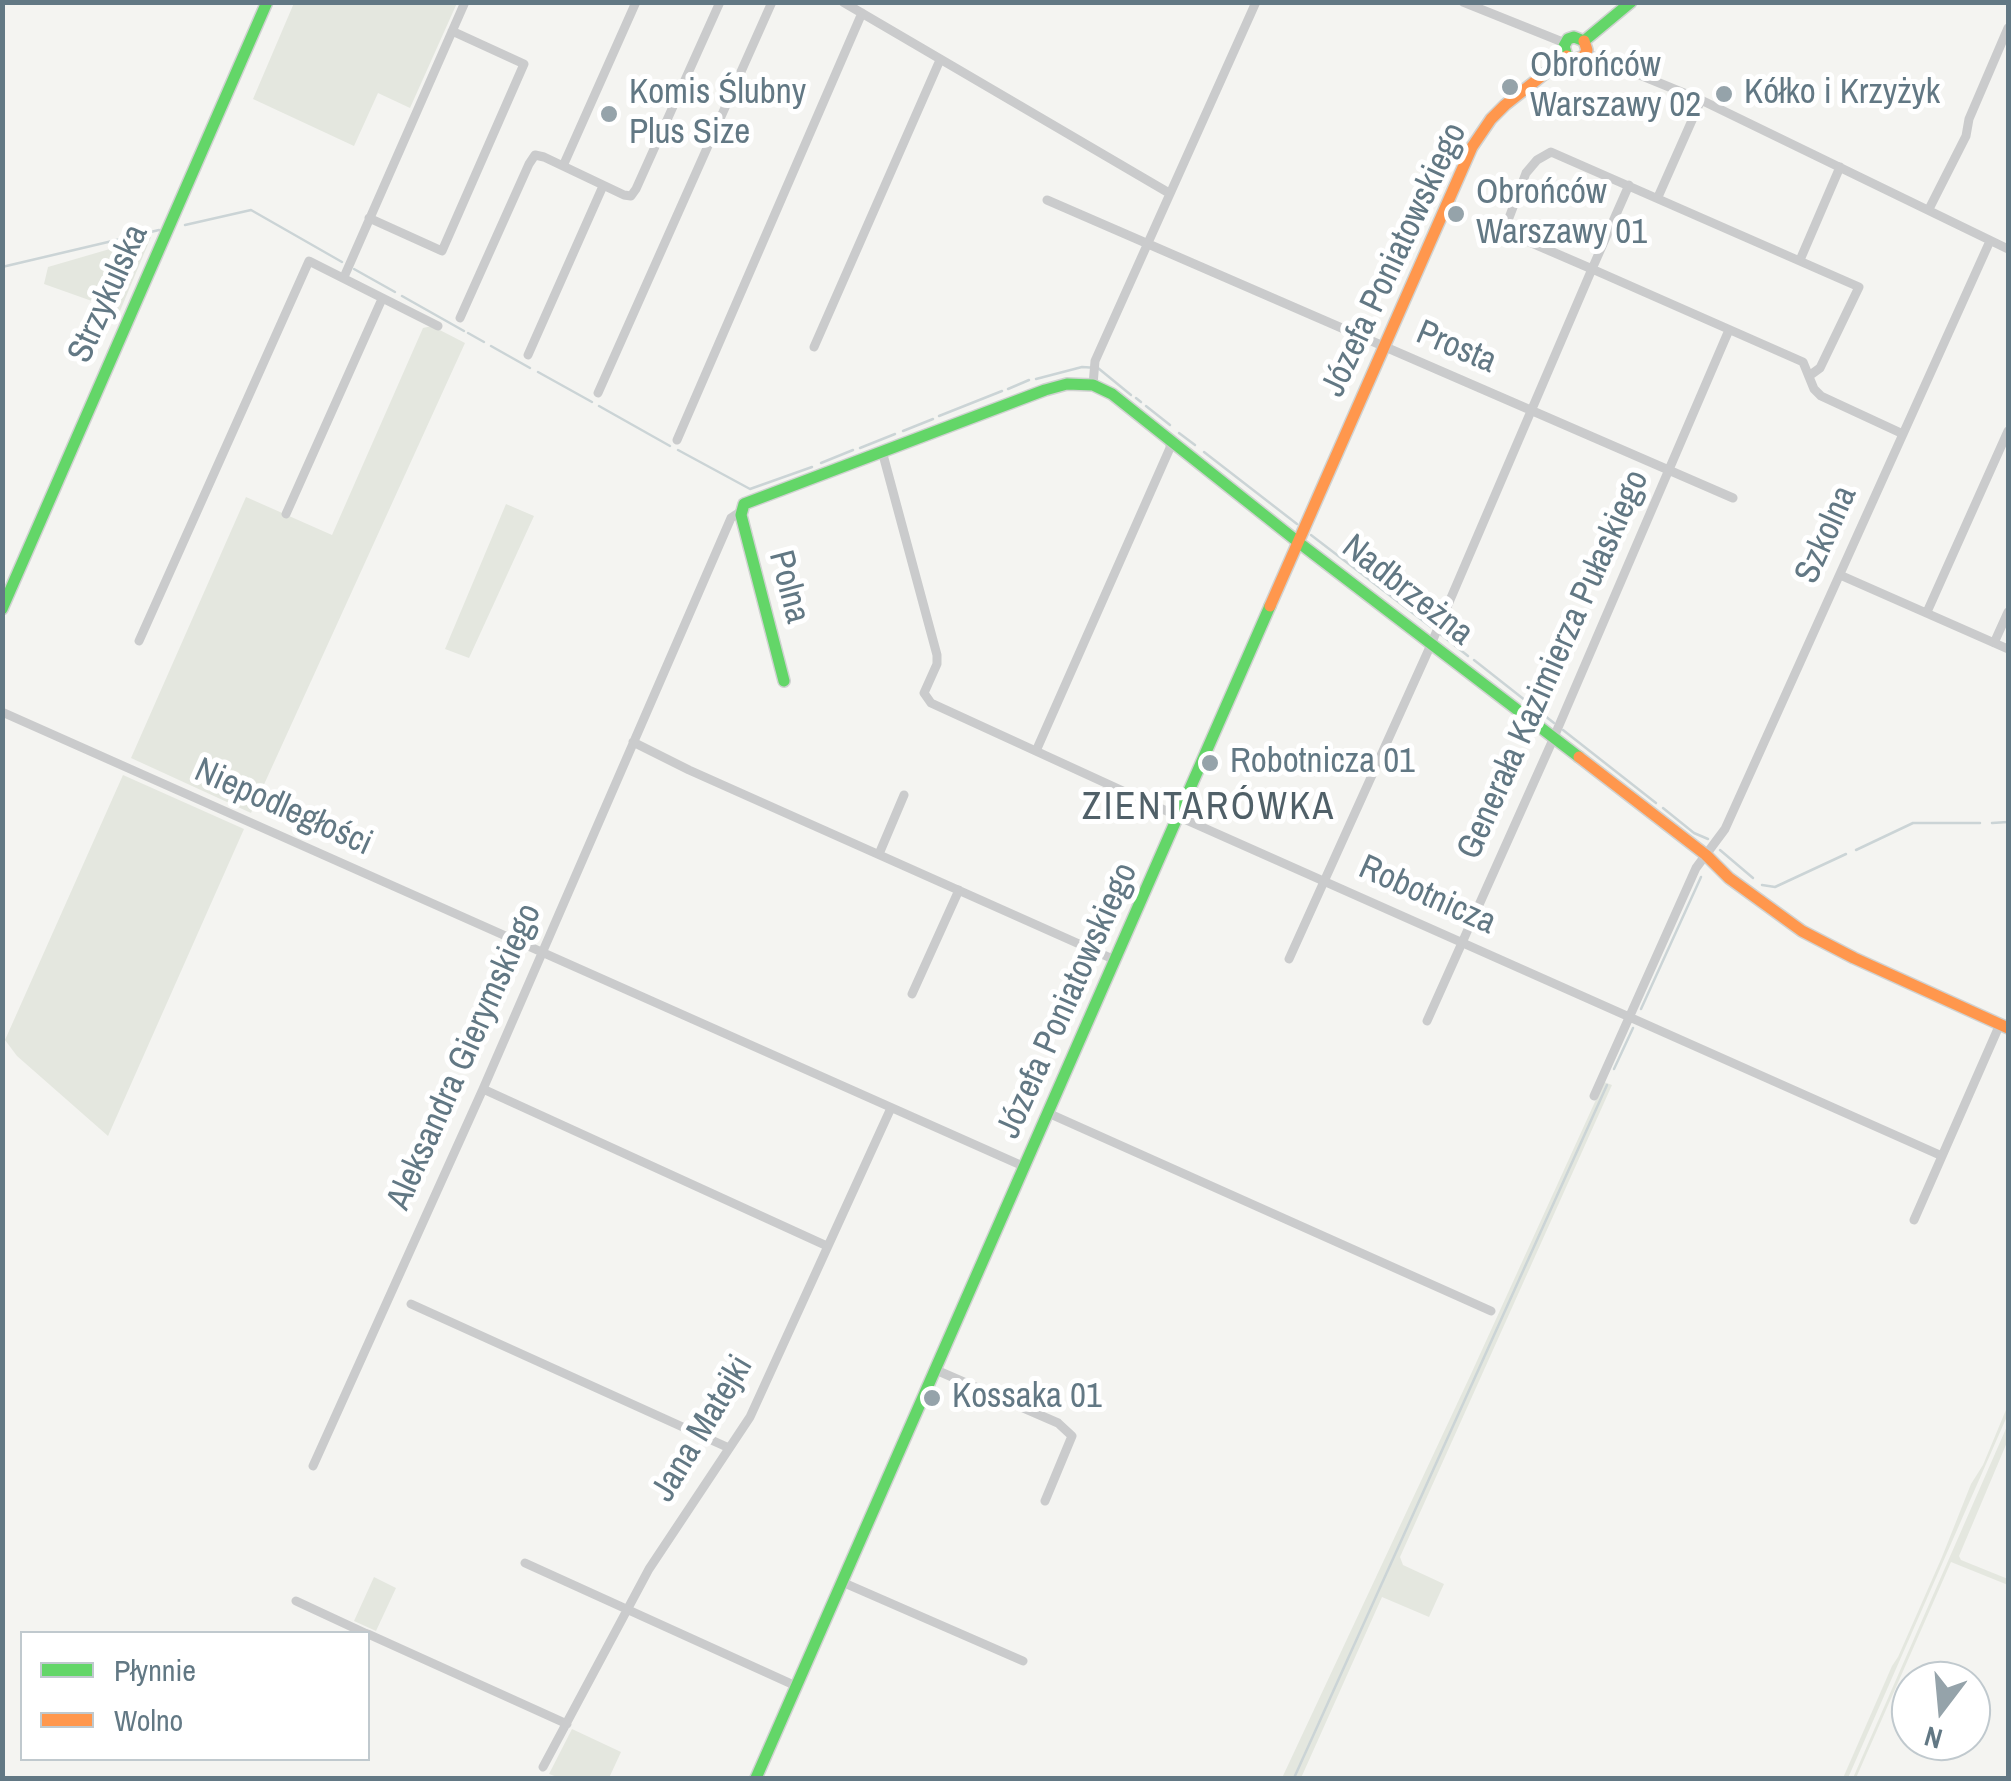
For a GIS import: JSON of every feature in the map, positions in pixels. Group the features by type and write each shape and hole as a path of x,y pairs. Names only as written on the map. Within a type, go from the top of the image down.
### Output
{"street":[{"name":"Strzykulska","path":"2,609 267,2"},
{"path":"344,277 465,2"},
{"path":"563,166 636,2"},
{"path":"460,318 535,156 631,196 720,2"},
{"path":"598,393 772,2"},
{"path":"844,2 1169,194"},
{"path":"741,509 882,451 1094,373 1147,243 1256,2"},
{"path":"1463,2 1566,50 1577,60 1585,47 1631,2"},
{"path":"677,440 862,13"},
{"path":"1929,210 1966,136 1969,119 2008,28"},
{"path":"369,218 442,251 524,64 452,31"},
{"path":"1566,50 1574,37 1585,47 2008,249"},
{"name":"Józefa Poniatowskiego","path":"756,1778 1466,160 1481,132 1505,105 1566,50"},
{"path":"814,347 940,60"},
{"path":"1658,197 1701,100"},
{"path":"1809,376 1820,368 1859,287 1550,152 1526,172 1504,231 1802,362 1816,392 1821,396 1903,434"},
{"path":"1800,260 1840,167"},
{"path":"1289,959 1629,185"},
{"path":"528,355 603,186"},
{"name":"Prosta","path":"1047,200 1734,498"},
{"name":"Szkolna","path":"1594,1096 1706,855 1725,829 1990,240"},
{"path":"139,641 309,261 438,326"},
{"path":"286,514 382,299"},
{"name":"Generała Kazimierza Pułaskiego","path":"1427,1021 1729,330"},
{"name":"Nadbrzeżna","path":"1094,373 1112,394 1298,542 1802,931 2004,1026"},
{"path":"1928,612 2008,431"},
{"path":"1036,751 1170,441"},
{"name":"Robotnicza","path":"882,451 937,654 937,664 924,694 931,703 1942,1156"},
{"name":"Aleksandra Gierymskiego","path":"313,1466 731,518 741,509"},
{"name":"Polna","path":"741,509 784,681"},
{"path":"1840,574 2008,650"},
{"path":"1994,643 2008,612"},
{"name":"Niepodległości","path":"2,712 1025,1167"},
{"path":"634,742 1115,960"},
{"path":"880,854 904,795"},
{"path":"912,994 959,890"},
{"path":"1914,1220 2004,1026"},
{"path":"482,1089 828,1246"},
{"name":"Jana Matejki","path":"543,1767 649,1569 745,1426 891,1108"},
{"path":"1048,1114 1491,1310"},
{"path":"411,1304 730,1448"},
{"path":"936,1370 1058,1424 1072,1436 1045,1501"},
{"path":"525,1563 796,1686"},
{"path":"842,1582 1023,1661"},
{"path":"296,1602 360,1631"},
{"path":"370,1635 567,1724"}],"shaded area":[{"path":"294,2 457,3 410,108 378,93 354,146 253,99"},
{"path":"151,237 120,311 44,284 48,267"},
{"path":"432,326 465,343 251,813 131,758 246,497 332,535 423,328"},
{"path":"506,504 534,516 469,658 445,649"},
{"path":"123,775 244,829 108,1136 17,1056 5,1040"},
{"path":"1604,1082 1612,1085 1400,1557 1403,1565 1444,1584 1429,1617 1382,1597 1301,1778 1282,1778 1471,1374"},
{"path":"2008,1405 2008,1414 1899,1661 1895,1661 1971,1484"},
{"path":"2008,1424 2008,1440 1959,1556 2008,1579 2008,1585 1951,1562 1904,1661"},
{"path":"374,1577 396,1588 376,1631 354,1621"},
{"path":"1891,1668 1891,1680 1848,1778 1843,1778"},
{"path":"1891,1691 1891,1698 1853,1778"},
{"path":"572,1729 621,1752 609,1778 560,1778 549,1774"}],"waterway":[{"path":"185,225 251,210 342,262"},
{"path":"2,267 159,230"},
{"path":"354,269 395,292"},
{"path":"402,296 464,331"},
{"path":"468,333 484,342"},
{"path":"491,346 530,368"},
{"path":"1036,379 1082,367 1098,368 1131,395"},
{"path":"538,372 592,402"},
{"path":"1008,389 1029,380"},
{"path":"939,416 1002,391"},
{"path":"1136,398 1141,402"},
{"path":"599,406 670,446"},
{"path":"1146,406 1170,425"},
{"path":"903,431 933,419"},
{"path":"1179,433 1195,445"},
{"path":"860,448 895,434"},
{"path":"678,450 750,489 812,467"},
{"path":"821,463 853,450"},
{"path":"1204,452 1297,524"},
{"path":"1311,535 1431,627"},
{"path":"1439,633 1468,656"},
{"path":"1474,660 1554,723"},
{"path":"1563,730 1656,803"},
{"path":"1663,808 1694,833 1708,839"},
{"path":"1992,823 2008,822"},
{"path":"1856,850 1913,823 1980,823"},
{"path":"1720,850 1753,878"},
{"path":"1762,885 1775,887 1846,854"},
{"path":"1641,1009 1701,877"},
{"path":"1614,1069 1633,1028"},
{"path":"1294,1778 1607,1085"}],"traffic: fast":[{"path":"2,609 267,2"},
{"path":"1584,41 1631,2"},
{"path":"1567,56 1564,46 1568,39 1584,41"},
{"path":"784,681 741,515 744,504 1045,390 1067,384 1093,385 1112,394 1579,757"},
{"path":"756,1778 1270,606"}],"traffic: slow":[{"path":"1567,56 1573,60 1584,56 1584,41"},
{"path":"1270,606 1472,147 1505,105 1567,56"},
{"path":"1579,757 1706,855 1729,878 1802,931 2008,1028"}],"place":[{"name":"Obrońców Warszawy 02","path":"1510,87"},
{"name":"Kółko i Krzyżyk","path":"1724,94"},
{"name":"Komis Ślubny Plus Size","path":"609,114"},
{"name":"Obrońców Warszawy 01","path":"1456,214"},
{"name":"Robotnicza 01","path":"1210,763"},
{"name":"Kossaka 01","path":"932,1398"}],"district":[{"name":"ZIENTARÓWKA","path":"1209,809"}]}
